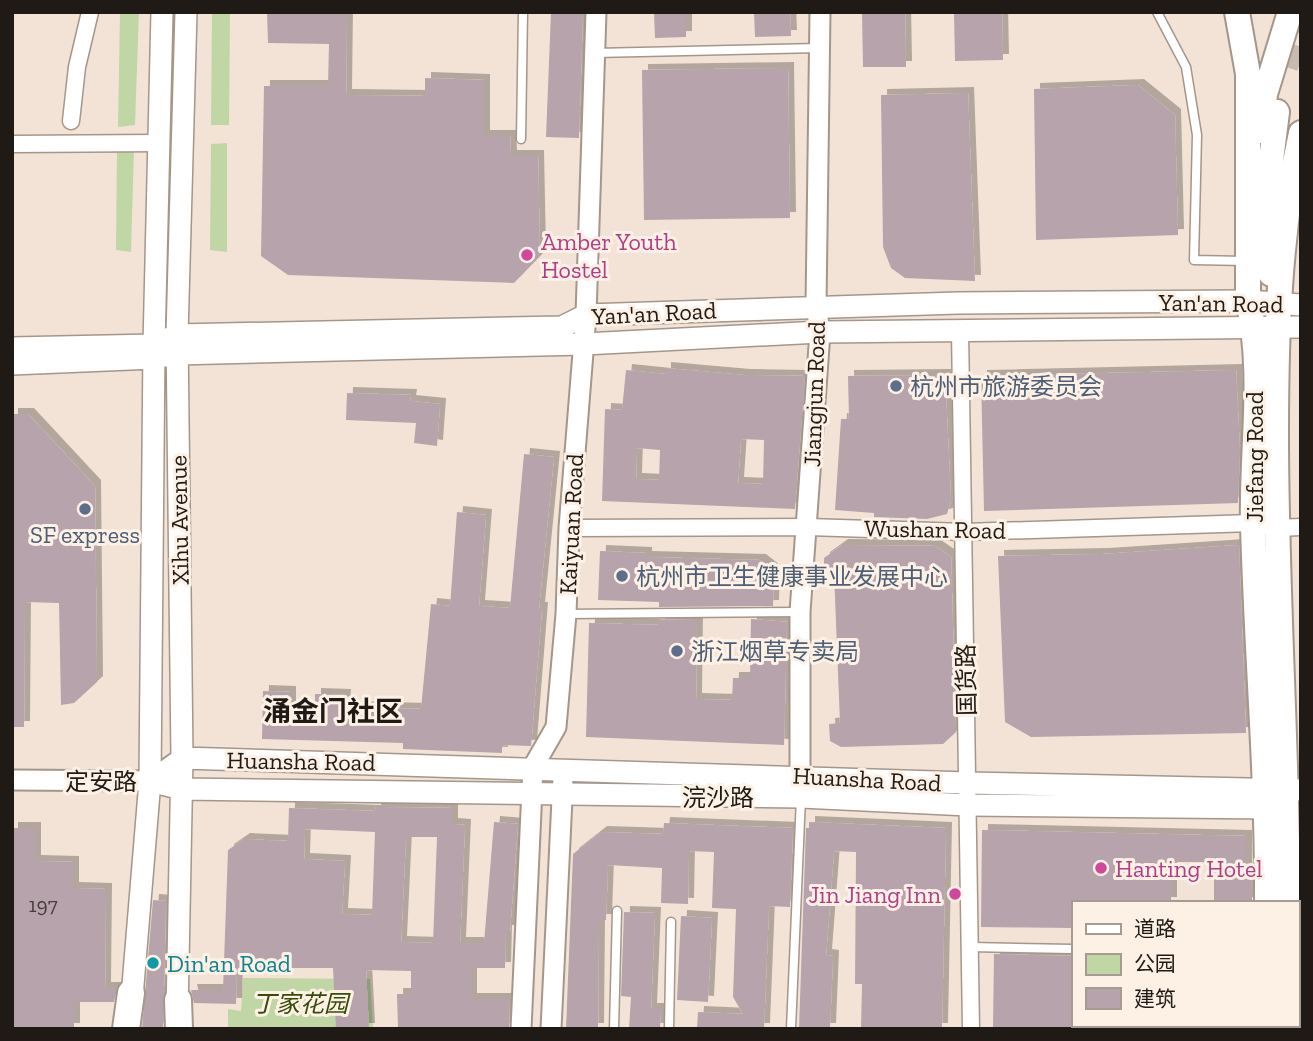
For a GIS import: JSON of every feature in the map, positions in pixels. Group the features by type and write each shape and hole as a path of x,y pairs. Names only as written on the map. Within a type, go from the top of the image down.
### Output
{"highway":[{"path":"128,1029 131,993"},
{"path":"178,1000 178,1029"}],"main road":[{"name":"Xihu Avenue","path":"131,993 149,781 154,352 162,12"},
{"name":"Xihu Avenue","path":"178,1000 182,758 177,345 186,12"},
{"name":"Jiefang Road","path":"1237,12 1248,74 1248,301 1282,318 1277,526 1288,901"},
{"path":"1282,318 1264,288 1256,195 1265,94 1290,12 1301,18"},
{"path":"1282,318 1268,260 1265,209 1273,130 1286,67"},
{"path":"1282,318 1301,133"},
{"name":"Yan'an Road","path":"12,364 154,352 177,345 562,327 586,314 816,306 1248,301"},
{"name":"Yan'an Road","path":"177,345 584,344 820,332 960,330 1282,318"},
{"name":"Yan'an Road","path":"12,348 154,352"},
{"name":"Huansha Road","path":"182,758 800,775 1285,799"},
{"name":"浣沙路","path":"149,781 181,789 801,797 968,805 1285,799"},
{"name":"Jiefang Road","path":"1267,901 1285,799"}],"street":[{"path":"71,121 77,66 90,12"},
{"name":"Kaiyuan Road","path":"521,1029 533,767 556,727 566,614 569,528 586,314 596,12"},
{"name":"Jiangjun Road","path":"800,775 800,612 820,332 816,306 820,12"},
{"path":"12,144 158,143"},
{"name":"国货路","path":"960,330 971,1029"},
{"name":"Wushan Road","path":"569,528 808,527 965,532 1277,526"},
{"name":"定安路","path":"12,780 149,781 182,758"},
{"path":"551,1029 563,768"}],"lane":[{"path":"521,139 523,12"},
{"path":"1157,12 1186,67 1197,135 1194,260 1248,261"},
{"path":"593,53 820,48"},
{"path":"566,614 800,612"},
{"path":"791,1029 800,775"},
{"path":"614,1029 618,911"},
{"path":"669,1029 671,922"},
{"path":"970,947 1072,949"}],"green space":[{"path":"120,12 139,12 135,125 118,127"},
{"path":"212,12 230,12 229,125 211,125"},
{"path":"227,143 227,252 210,250 211,144"},
{"path":"134,148 131,252 116,250 117,149"},
{"name":"丁家花园","path":"243,978 370,979 373,1029 228,1029 228,1009 241,1011"}],"building":[{"path":"267,12 347,12 346,95 425,96 425,78 484,80 484,136 510,136 511,156 538,156 540,256 514,283 288,275 261,256 264,86 328,86 329,44 268,43"},
{"path":"551,12 583,12 579,138 546,137"},
{"path":"654,12 686,12 686,37 655,38"},
{"path":"754,12 790,12 791,36 755,37"},
{"path":"862,12 905,12 906,67 863,67"},
{"path":"954,12 1002,12 1003,60 955,61"},
{"path":"788,68 790,218 644,220 642,70"},
{"path":"1138,85 1175,115 1178,235 1036,240 1034,89"},
{"path":"968,93 975,281 905,278 891,268 883,247 881,95"},
{"path":"665,368 744,375 805,376 795,509 602,501 605,409 622,410 626,370 665,374","holes":["741,439 764,440 763,484 738,483","637,448 660,450 659,480 636,479"]},
{"path":"1236,370 1240,452 1238,503 984,511 981,376"},
{"path":"945,375 951,500 947,514 927,519 874,517 874,513 835,510 841,419 849,419 848,376"},
{"path":"347,393 411,395 410,401 440,404 437,446 414,443 416,423 346,420"},
{"path":"12,414 28,414 95,486 97,682 74,703 61,705 59,603 25,602 24,727 12,727"},
{"path":"524,454 554,457 539,608 542,608 531,746 502,745 502,753 403,749 403,743 262,739 263,691 290,692 290,715 315,716 315,694 345,695 344,707 421,709 431,604 450,606 457,512 486,515 479,606 510,608"},
{"path":"842,545 935,546 951,557 956,732 943,744 841,747 830,741 829,724 840,723 834,572 824,572 824,558"},
{"path":"1239,545 1246,733 1031,737 1005,722 998,556 1103,554"},
{"path":"600,551 646,553 646,557 760,560 774,571 773,606 659,607 659,602 598,600"},
{"path":"697,619 696,699 732,700 733,678 750,678 751,619 787,622 784,745 586,737 589,623 659,625 659,620"},
{"path":"376,807 452,808 452,824 465,825 460,943 484,943 494,822 518,824 510,931 506,931 505,968 471,968 471,999 510,999 509,1029 398,1029 397,994 411,994 411,971 366,970 369,1029 336,1029 333,968 237,968 236,1004 194,1003 191,990 223,990 228,850 244,839 288,841 289,808 375,811","holes":["305,829 375,832 372,915 342,914 345,861 304,859","406,837 437,837 433,943 401,942"]},
{"path":"809,822 946,828 942,1029 861,1029 862,984 855,984 856,852 834,851 826,955 833,956 830,1029 799,1029 806,828 809,828"},
{"path":"664,823 793,828 790,907 769,906 764,1029 697,1029 698,1012 743,1014 733,997 736,909 712,908 714,852 689,851 688,904 661,903 662,868 608,865 606,920 599,920 598,1029 566,1029 573,854 601,832 663,834"},
{"path":"12,828 35,828 35,861 73,862 73,888 106,889 105,988 117,988 114,1002 74,1002 74,1029 12,1029"},
{"path":"982,830 1246,836 1246,871 1252,871 1252,901 1214,901 1214,862 1171,862 1171,901 1072,901 1072,928 981,927"},
{"path":"153,900 166,901 163,1029 142,1029"},
{"path":"624,912 655,913 651,1009 661,1009 660,1029 629,1029 631,997 621,996"},
{"path":"681,916 712,918 708,1002 677,1000"},
{"path":"994,954 1072,956 1073,1029 993,1029"}],"tunnel":[{"path":"1286,67 1301,22"}],"place":[{"name":"Amber Youth Hostel","path":"527,255"},
{"name":"杭州市旅游委员会","path":"896,386"},
{"name":"SF express","path":"85,509"},
{"name":"杭州市卫生健康事业发展中心","path":"622,576"},
{"name":"浙江烟草专卖局","path":"677,651"},
{"name":"Hanting Hotel","path":"1101,868"},
{"name":"Jin Jiang Inn","path":"955,894"},
{"name":"Din'an Road","path":"153,963"}],"district":[{"name":"涌金门社区","path":"333,711"}]}
